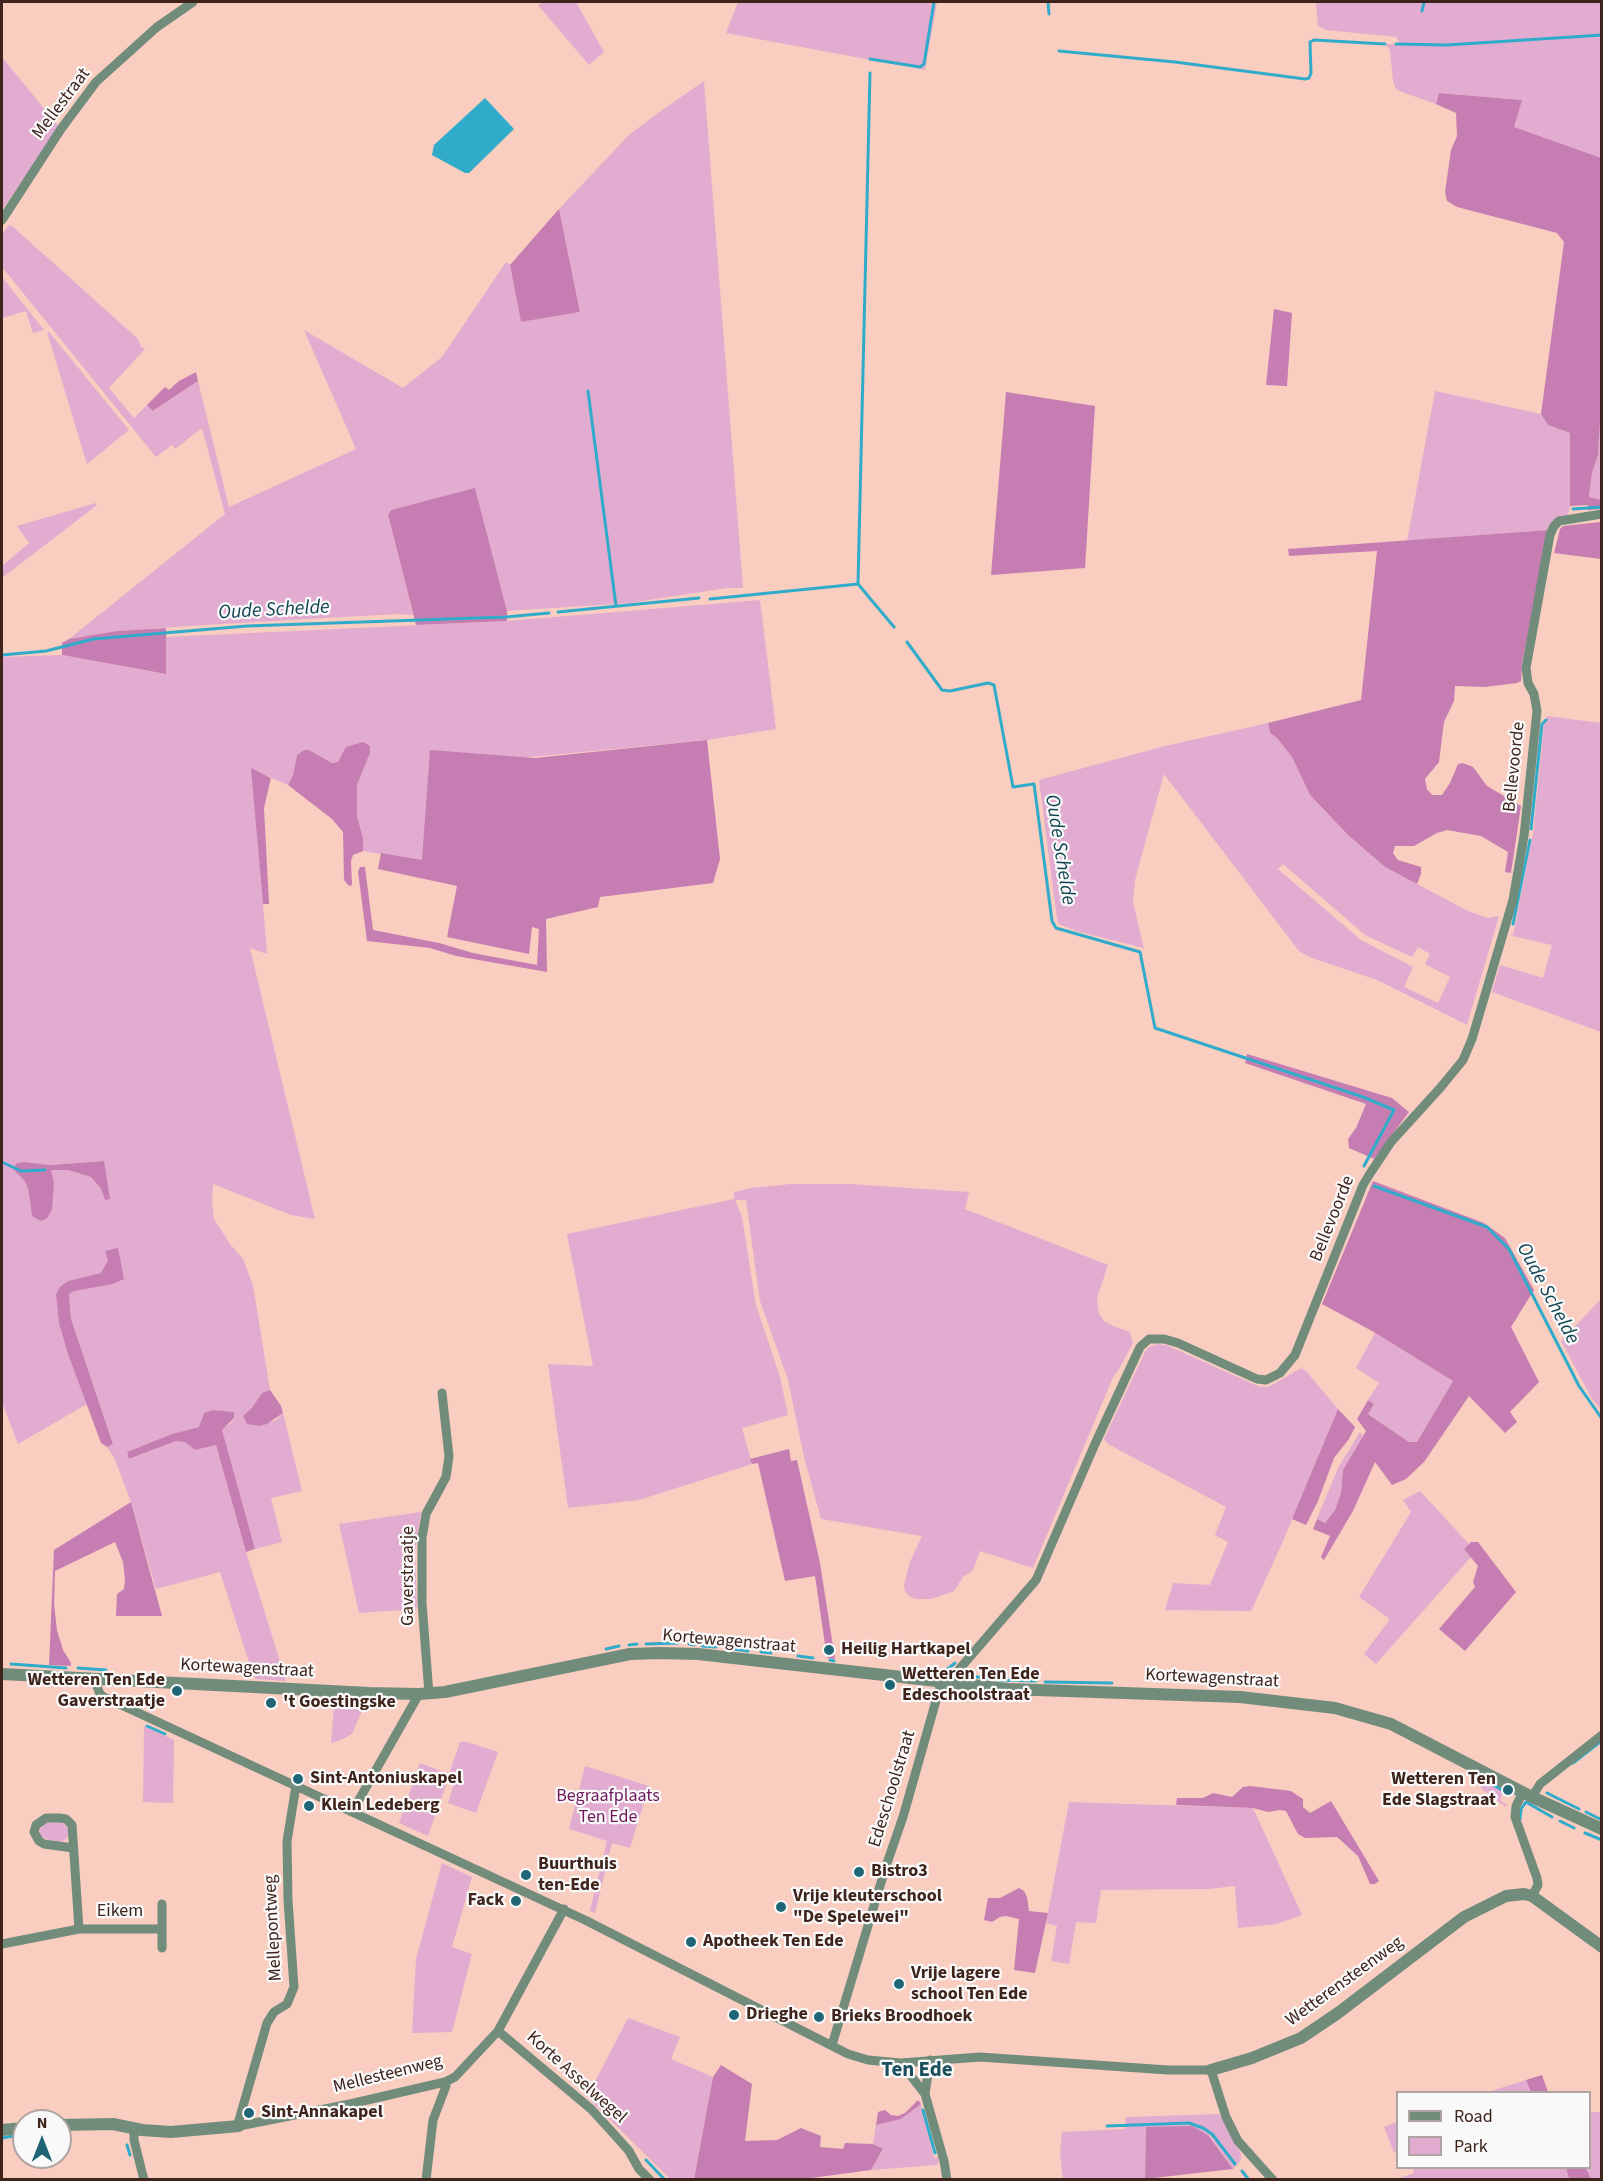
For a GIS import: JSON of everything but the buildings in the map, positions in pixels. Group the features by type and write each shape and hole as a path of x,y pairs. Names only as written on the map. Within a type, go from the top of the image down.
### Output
{"street":[{"name":"Mellestraat","path":"2,220 61,129 96,82 157,27 193,2"},
{"name":"Bellevoorde","path":"946,1683 1036,1580 1140,1347 1149,1339 1164,1339 1178,1343 1257,1379 1266,1380 1280,1373 1295,1355 1363,1185 1390,1142 1442,1087 1463,1060 1472,1039 1513,900 1524,836 1537,711 1526,668 1551,532 1560,521 1602,514"},
{"name":"Gaverstraatje","path":"424,1694 422,1538 426,1514 446,1477 449,1456 442,1393"},
{"name":"Kortewagenstraat","path":"2,1674 424,1694 625,1655 658,1653 698,1654 1031,1691 1240,1696 1335,1708 1391,1724 1602,1829"},
{"name":"Wetterensteenweg","path":"94,1679 100,1694 105,1697 564,1909 848,2054 868,2060 901,2063 980,2056 1168,2070 1211,2070 1254,2057 1301,2038 1338,2013 1464,1917 1506,1896 1524,1893 1532,1896"},
{"name":"Edeschoolstraat","path":"832,2045 886,1866 902,1822 939,1689 946,1683"},
{"path":"352,1812 424,1694"},
{"path":"1602,1734 1528,1794 1516,1806 1515,1815 1537,1878 1538,1885 1532,1896 1602,1947"},
{"name":"Mellepontweg","path":"239,2126 267,2022 274,2012 287,2004 294,1987 288,1900 287,1841 296,1786"},
{"name":"Eikem","path":"73,1848 44,1844 39,1841 34,1832 36,1825 46,1818 66,1819 72,1825 79,1929"},
{"name":"Eikem","path":"162,1904 162,1948"},
{"name":"Mellesteenweg","path":"72,2125 113,2124 134,2129 171,2132 207,2130 341,2106 445,2082 454,2077 498,2031 564,1909"},
{"name":"Eikem","path":"2,1944 79,1929 162,1929"},
{"name":"Korte Asselwegel","path":"498,2031 591,2109 615,2134 629,2151 639,2169 650,2180"},
{"path":"925,2094 930,2060"},
{"path":"901,2063 925,2094 945,2161 946,2180"},
{"path":"1211,2070 1226,2117 1238,2141 1273,2180"},
{"path":"426,2180 433,2120 446,2086 445,2082"},
{"path":"134,2129 134,2140 144,2180"}],"green space":[{"path":"544,2 576,2 604,52 589,65 538,5"},
{"path":"738,2 937,2 925,70 726,33"},
{"path":"1316,2 1601,2 1601,167 1514,127 1521,100 1440,93 1436,104 1396,89 1390,50 1385,44 1400,44 1396,37 1326,30 1318,26"},
{"path":"2,57 59,127 2,210"},
{"path":"704,81 743,588 727,588 630,603 507,611 475,489 391,510 388,515 413,615 397,614 117,631 69,639 225,514 202,428 175,449 172,445 156,457 2,267 2,234 8,226 11,225 138,339 141,347 145,349 109,388 134,418 147,405 154,411 198,381 229,507 356,449 304,330 403,388 442,357 506,262 510,265 521,322 580,312 559,209 629,135"},
{"path":"2,277 44,330 33,333 26,311 2,318"},
{"path":"47,332 129,430 87,464"},
{"path":"1435,391 1541,414 1548,425 1570,433 1568,515 1563,516 1549,530 1407,541"},
{"path":"1599,420 1602,420 1601,500 1589,498 1592,473 1598,455"},
{"path":"96,503 97,505 2,578 2,566 29,543 17,526"},
{"path":"760,600 776,729 707,740 521,758 422,861 363,851 363,838 357,816 357,785 370,753 342,757 338,762 332,763 309,750 304,750 297,755 293,775 288,785 252,769 267,954 250,948 315,1219 291,1215 213,1184 212,1201 214,1219 243,1259 253,1285 270,1390 262,1393 251,1409 247,1424 259,1426 276,1420 283,1413 302,1491 271,1498 282,1542 255,1549 221,1429 234,1419 233,1412 213,1410 204,1413 200,1427 172,1434 127,1452 130,1459 176,1441 185,1441 195,1450 216,1445 286,1681 256,1679 220,1572 156,1589 131,1502 114,1457 107,1447 113,1444 71,1319 69,1294 89,1286 113,1284 108,1260 101,1273 68,1281 68,1354 87,1404 18,1444 2,1402 2,657 62,655 165,674 166,637 507,621","holes":["103,1161 105,1200 101,1189 91,1177 68,1170 50,1170 54,1183 32,1216 28,1188 24,1180 24,1162 50,1165"]},
{"path":"1547,716 1601,723 1601,1032 1492,992 1500,965 1543,978 1552,945 1508,935 1513,935 1533,834 1544,724"},
{"path":"1268,723 1270,733 1292,757 1310,795 1348,835 1385,867 1468,911 1488,918 1499,916 1467,1025 1377,980 1309,957 1299,951 1164,774 1135,880 1133,903 1144,948 1076,931 1059,924 1039,780 1165,746","holes":["1283,864 1365,935 1412,957 1418,947 1430,954 1425,964 1450,977 1438,1003 1404,987 1413,967 1361,940 1278,869"]},
{"path":"791,1184 849,1184 969,1192 965,1209 1108,1265 1097,1298 1099,1314 1104,1321 1130,1332 1133,1343 1114,1375 1033,1568 980,1551 973,1570 963,1577 954,1591 931,1599 916,1599 909,1596 904,1585 910,1562 922,1536 821,1519 804,1457 788,1380 760,1301 746,1200 735,1200 742,1217 756,1305 780,1377 788,1415 742,1428 752,1464 639,1500 568,1508 548,1364 593,1366 567,1234 734,1199 734,1192 751,1188"},
{"path":"1601,1299 1601,1410 1591,1397 1561,1341"},
{"path":"1375,1333 1453,1381 1417,1442 1409,1442 1367,1413 1374,1404 1368,1400 1379,1383 1356,1368"},
{"path":"1157,1344 1166,1345 1258,1386 1267,1387 1301,1368 1338,1409 1281,1546 1251,1611 1165,1610 1173,1583 1210,1585 1228,1542 1215,1535 1226,1507 1108,1444 1104,1439 1145,1352 1149,1347"},
{"path":"1360,1432 1363,1436 1343,1470 1341,1493 1335,1510 1325,1523 1317,1519 1318,1516 1339,1466"},
{"path":"1420,1491 1469,1544 1464,1549 1471,1557 1376,1664 1364,1654 1390,1619 1359,1597 1411,1512 1403,1500"},
{"path":"421,1512 415,1553 417,1609 359,1613 339,1524"},
{"path":"334,1705 364,1706 352,1734 331,1743"},
{"path":"144,1726 174,1740 173,1803 143,1802"},
{"path":"460,1742 498,1752 476,1813 448,1803 456,1777 450,1774 428,1836 399,1823 420,1763 449,1774"},
{"name":"Begraafplaats Ten Ede","path":"585,1766 649,1786 630,1848 612,1843 595,1913 590,1911 607,1841 569,1829"},
{"path":"1465,1768 1514,1794 1511,1797 1503,1793 1500,1800 1507,1805 1506,1807 1483,1790"},
{"path":"1069,1802 1253,1808 1302,1915 1276,1924 1238,1928 1235,1886 1209,1889 1101,1890 1096,1923 1076,1922 1069,1964 1051,1961 1057,1926 1046,1923"},
{"path":"59,1822 68,1828 68,1836 65,1840 59,1842 42,1838 39,1834 44,1823"},
{"path":"442,1863 472,1877 452,1947 472,1954 452,2032 412,2033 416,1959"},
{"path":"628,2018 680,2037 671,2059 713,2077 694,2179 670,2179 587,2097"},
{"path":"1526,2080 1531,2091 1491,2091"},
{"path":"921,2104 934,2158 938,2157 939,2162 936,2165 871,2170 883,2150 873,2144 876,2125 901,2119"},
{"path":"1591,2112 1601,2112 1601,2179 1591,2179 1586,2169 1591,2169"},
{"path":"1220,2114 1241,2154 1241,2160 1233,2169 1210,2136 1146,2127 1145,2179 1063,2179 1060,2154 1062,2132 1125,2129 1126,2117"},
{"path":"1396,2122 1396,2152 1394,2153 1384,2127"},
{"path":"1413,2169 1566,2169 1569,2179 1397,2179 1414,2173"}],"shaded area":[{"path":"1439,93 1522,100 1514,127 1601,158 1602,385 1598,455 1592,473 1589,497 1601,500 1601,509 1588,510 1588,505 1570,506 1570,433 1548,425 1541,414 1564,242 1557,233 1457,207 1447,201 1445,192 1451,150 1457,136 1456,113 1436,104"},
{"path":"559,209 580,312 521,322 510,265"},
{"path":"1274,309 1292,313 1287,386 1266,385"},
{"path":"196,372 198,381 153,411 147,405 165,387 169,390 179,381"},
{"path":"1006,392 1095,406 1085,568 991,575"},
{"path":"475,488 507,611 507,621 416,625 388,515 391,510"},
{"path":"1601,522 1601,559 1554,553 1560,529 1563,526"},
{"path":"1549,530 1522,663 1521,681 1485,687 1455,686 1454,701 1444,722 1439,762 1425,779 1427,789 1432,795 1442,795 1458,764 1463,763 1473,767 1487,786 1521,806 1511,873 1505,872 1508,852 1481,836 1447,830 1414,846 1395,846 1393,853 1398,860 1421,867 1417,884 1385,867 1348,835 1310,795 1292,757 1270,733 1268,723 1361,700 1377,551 1289,556 1288,549"},
{"path":"166,628 166,674 62,655 62,643 69,639 117,631"},
{"path":"707,740 720,859 713,883 600,897 598,907 546,919 547,972 456,956 430,948 367,941 358,872 360,867 365,867 373,930 537,965 539,929 532,927 529,954 447,937 457,886 378,869 381,853 422,860 430,750 535,758"},
{"path":"363,742 370,746 370,753 357,785 357,816 363,838 363,851 353,855 352,885 349,886 344,880 343,832 332,819 288,785 293,775 297,755 304,750 309,750 332,763 338,762 346,747"},
{"path":"251,768 271,778 264,808 269,904 263,904"},
{"path":"1247,1054 1392,1098 1409,1112 1374,1159 1349,1148 1348,1139 1356,1128 1366,1104 1245,1063"},
{"path":"104,1161 110,1199 105,1200 101,1189 91,1177 68,1170 51,1170 54,1183 52,1209 47,1218 41,1221 32,1216 28,1188 24,1180 13,1169 17,1163 24,1162 50,1165"},
{"path":"1373,1181 1484,1223 1505,1238 1534,1290 1511,1327 1539,1382 1510,1412 1517,1422 1505,1433 1469,1396 1424,1462 1406,1479 1392,1485 1375,1462 1353,1511 1324,1560 1321,1557 1330,1536 1313,1529 1317,1519 1325,1523 1335,1510 1341,1493 1343,1470 1366,1431 1357,1419 1368,1400 1374,1404 1368,1414 1409,1442 1417,1442 1453,1381 1372,1331 1322,1304"},
{"path":"118,1248 124,1279 113,1284 74,1291 69,1294 71,1319 113,1444 107,1447 101,1443 68,1354 59,1323 56,1294 60,1287 68,1281 101,1273 108,1260 105,1251"},
{"path":"270,1390 283,1413 267,1424 259,1426 247,1424 243,1416 262,1393"},
{"path":"1338,1409 1355,1427 1334,1458 1318,1501 1306,1525 1292,1519"},
{"path":"213,1410 234,1412 234,1418 222,1430 255,1549 246,1552 216,1445 195,1450 185,1442 176,1441 129,1459 127,1452 172,1434 199,1427 204,1413"},
{"path":"789,1449 791,1461 797,1460 820,1563 835,1659 827,1658 815,1576 785,1581 758,1463 752,1464 750,1459"},
{"path":"131,1502 162,1616 116,1616 117,1594 124,1589 125,1579 123,1562 115,1542 55,1571 54,1604 57,1630 71,1666 49,1665 54,1550"},
{"path":"1471,1542 1478,1542 1516,1592 1465,1651 1439,1629 1475,1587 1473,1582 1478,1566 1464,1549"},
{"path":"1243,1787 1291,1791 1303,1799 1303,1807 1310,1813 1331,1801 1379,1881 1370,1884 1358,1856 1337,1837 1305,1838 1298,1834 1286,1811 1268,1812 1253,1808 1176,1805 1177,1798 1203,1798 1213,1793 1232,1797"},
{"path":"1019,1888 1027,1897 1029,1911 1048,1913 1035,1973 1014,1970 1019,1919 1006,1916 992,1922 984,1920 988,1898 1000,1898"},
{"path":"721,2065 752,2084 745,2141 777,2140 801,2128 821,2136 820,2147 843,2149 845,2143 873,2144 883,2149 871,2170 804,2179 694,2179 713,2077"},
{"path":"1542,2075 1548,2091 1531,2091 1526,2080"},
{"path":"918,2100 921,2104 901,2119 876,2125 878,2112 885,2110 891,2115 898,2116 905,2113"},
{"path":"1192,2126 1209,2136 1233,2169 1145,2179 1146,2127"},
{"path":"1566,2169 1586,2169 1591,2179 1569,2179"}],"water":[{"path":"485,98 514,129 469,173 432,155 434,145"}],"waterway":[{"path":"870,59 920,67 924,64 934,2"},
{"path":"1048,2 1049,14"},
{"path":"1422,11 1424,2"},
{"path":"1396,44 1447,45 1602,35"},
{"path":"1059,51 1175,62 1305,79 1309,78 1311,73 1310,42 1314,40 1385,44"},
{"path":"858,584 870,73"},
{"path":"588,391 616,606"},
{"path":"1573,509 1602,507"},
{"name":"Oude Schelde","path":"710,599 858,584 894,627"},
{"name":"Oude Schelde","path":"558,612 699,598"},
{"name":"Oude Schelde","path":"2,655 46,651 93,639 247,626 506,617 549,613"},
{"name":"Oude Schelde","path":"907,642 942,690 950,691 988,683 994,685 1013,787 1034,784 1052,921 1056,928 1140,952 1155,1028 1363,1097 1394,1110 1364,1166"},
{"path":"1531,829 1542,724 1546,720"},
{"path":"1513,924 1530,840"},
{"path":"2,1162 21,1171 45,1170"},
{"name":"Oude Schelde","path":"1374,1186 1487,1227 1509,1249 1579,1386 1602,1419"},
{"path":"646,1644 678,1643"},
{"path":"629,1645 637,1644"},
{"path":"689,1644 694,1645"},
{"path":"606,1649 619,1646"},
{"path":"702,1646 716,1647"},
{"path":"725,1648 748,1651"},
{"path":"761,1652 771,1653"},
{"path":"798,1656 813,1658"},
{"path":"830,1660 834,1661"},
{"path":"929,1671 944,1672 955,1663"},
{"path":"11,1664 66,1668"},
{"path":"78,1668 106,1670"},
{"path":"902,1669 921,1671"},
{"path":"964,1675 991,1679"},
{"path":"998,1680 1036,1681"},
{"path":"1045,1682 1112,1683"},
{"path":"147,1726 165,1734"},
{"path":"1573,1763 1600,1742"},
{"path":"1469,1772 1506,1792"},
{"path":"1547,1793 1579,1809"},
{"path":"1520,1819 1521,1809 1526,1802 1552,1817"},
{"path":"1586,1812 1602,1820"},
{"path":"1560,1821 1574,1828"},
{"path":"1585,1833 1602,1840"},
{"path":"923,2110 935,2153"},
{"path":"1107,2126 1189,2123 1212,2134 1235,2164"},
{"path":"2,2138 12,2136"},
{"path":"127,2145 130,2155"},
{"path":"646,2160 665,2180"},
{"path":"1242,2171 1249,2180"},
{"path":"730,2180 743,2180"}],"place":[{"name":"Heilig Hartkapel","path":"829,1650"},
{"name":"Wetteren Ten Ede Edeschoolstraat","path":"890,1685"},
{"name":"Wetteren Ten Ede Gaverstraatje","path":"177,1691"},
{"name":"'t Goestingske","path":"271,1703"},
{"name":"Sint-Antoniuskapel","path":"298,1779"},
{"name":"Wetteren Ten Ede Slagstraat","path":"1508,1790"},
{"name":"Klein Ledeberg","path":"309,1806"},
{"name":"Bistro3","path":"859,1872"},
{"name":"Buurthuis ten-Ede","path":"526,1875"},
{"name":"Fack","path":"516,1901"},
{"name":"Vrije kleuterschool \"De Spelewei\"","path":"781,1907"},
{"name":"Apotheek Ten Ede","path":"691,1942"},
{"name":"Vrije lagere school Ten Ede","path":"899,1984"},
{"name":"Drieghe","path":"734,2015"},
{"name":"Brieks Broodhoek","path":"819,2017"},
{"name":"Sint-Annakapel","path":"249,2113"}],"district":[{"name":"Ten Ede","path":"917,2071"}]}
